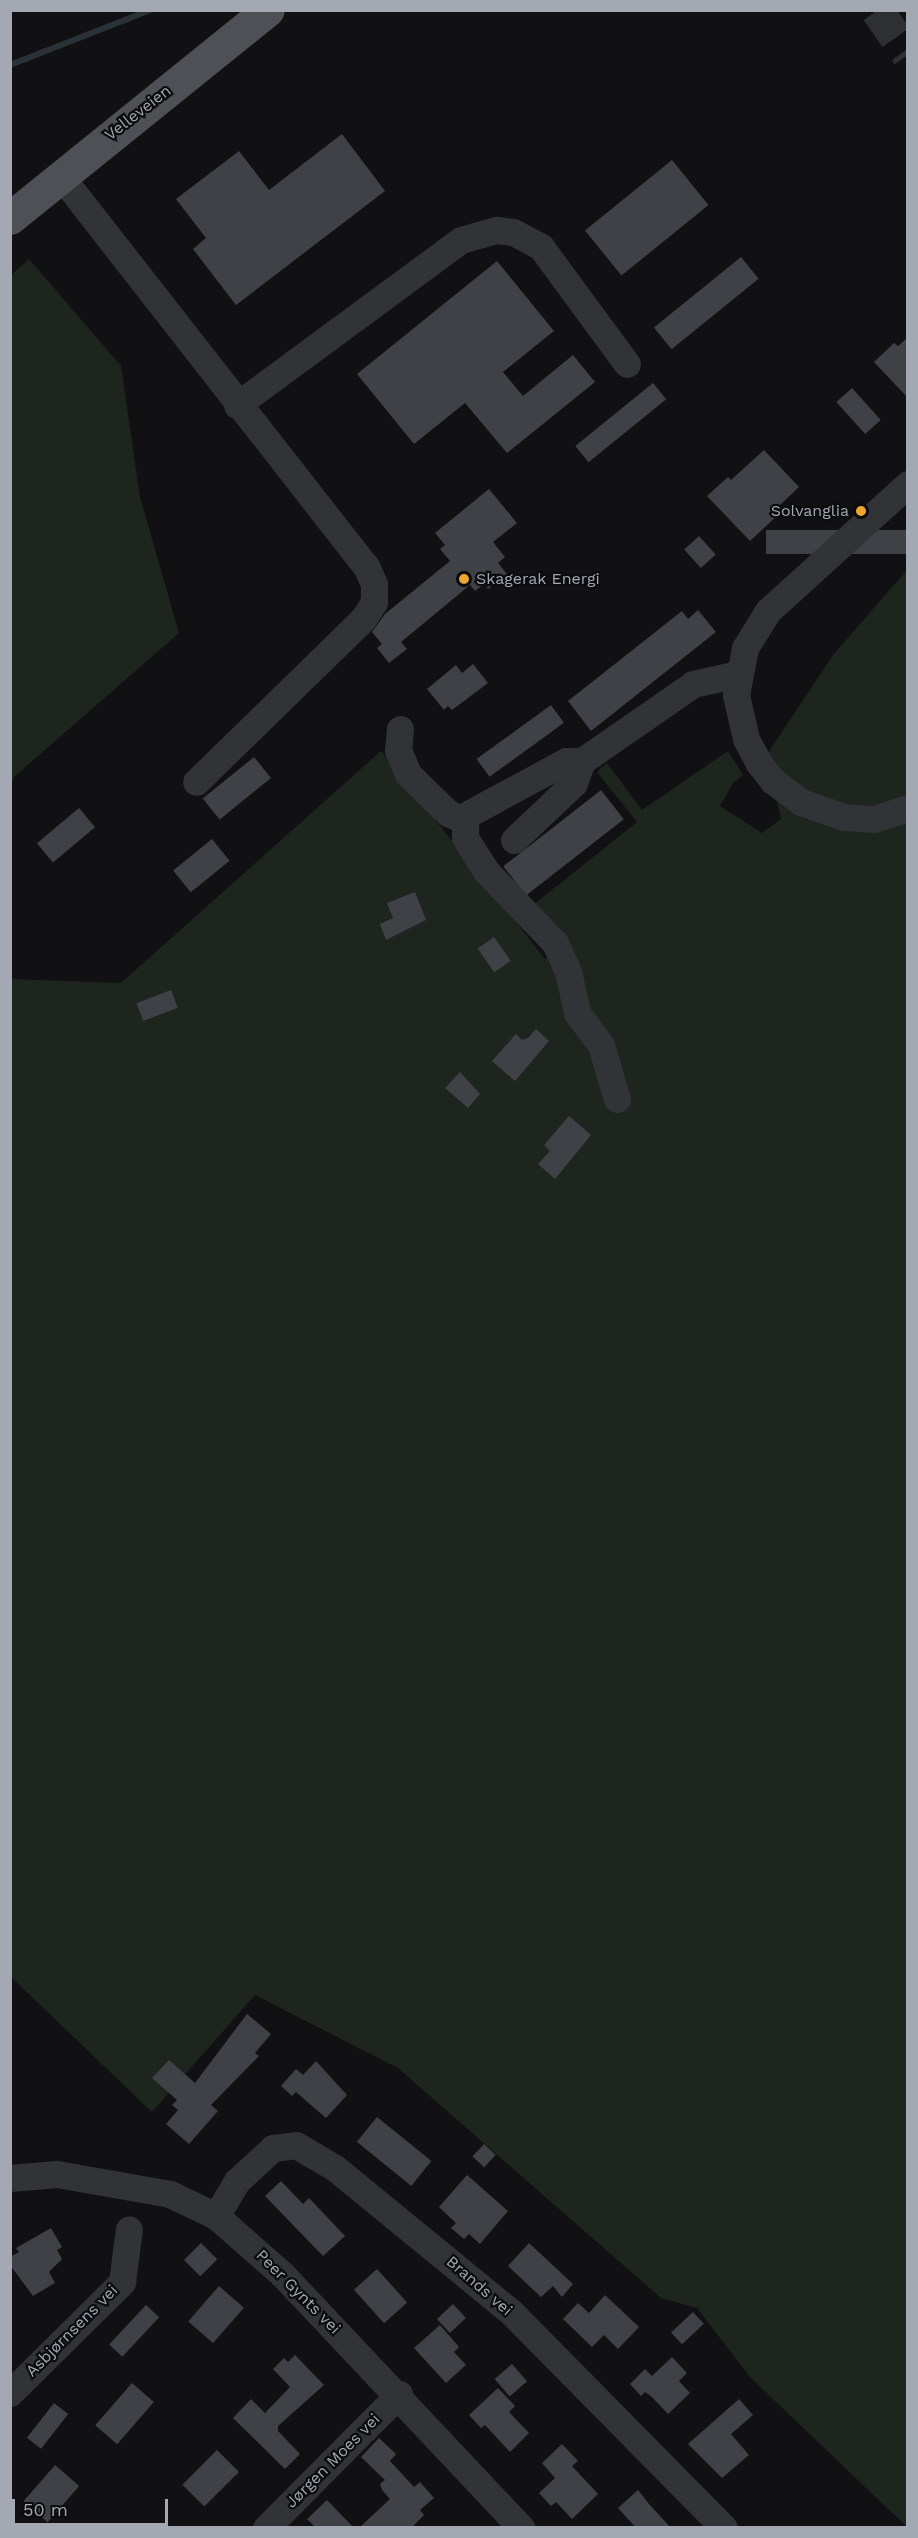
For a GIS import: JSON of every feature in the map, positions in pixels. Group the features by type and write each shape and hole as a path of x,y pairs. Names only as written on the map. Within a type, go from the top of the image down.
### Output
{"main road":[{"name":"Velleveien","path":"10,218 60,175 268,10"}],"street":[{"path":"60,175 237,405 366,566 374,584 374,602 363,619 195,782"},
{"path":"237,405 460,240 497,230 513,232 541,247 627,364"},
{"path":"908,484 768,611 745,648 738,674 736,695 746,739 773,781 801,802 844,817 874,819 908,808"},
{"path":"617,1099 601,1045 577,1013 569,974 555,943 486,871 465,837 465,821 470,813 567,761 582,761 693,684 738,674"},
{"path":"400,729 398,750 408,774 448,813 465,821"},
{"path":"514,840 574,783 582,761"},
{"name":"Brands vei","path":"216,2216 237,2181 273,2148 296,2145 335,2168 512,2313 724,2528"},
{"name":"Peer Gynts vei","path":"10,2178 57,2174 170,2194 216,2216 282,2274 399,2394 521,2528"},
{"name":"Asbjørnsens vei","path":"10,2393 122,2282 129,2229"},
{"name":"Jørgen Moes vei","path":"266,2528 399,2394"}],"shaded area":[{"path":"29,259 121,366 140,497 179,633 14,777 11,785 10,276"},
{"path":"907,570 907,2527 750,2377 697,2308 661,2298 398,2068 255,1995 152,2112 11,1977 10,979 121,983 381,751 545,959 572,951 528,909 637,822 597,772 607,763 642,810 728,751 743,775 733,783 720,806 762,833 781,819 766,756 833,655"}],"building":[{"path":"342,134 385,191 236,305 193,249 206,238 176,199 239,151 269,190"},
{"path":"672,160 709,205 621,276 585,230"},
{"path":"741,257 759,279 672,349 654,327"},
{"path":"497,261 554,331 503,372 523,396 573,355 595,382 507,453 465,403 414,444 357,374"},
{"path":"908,337 908,398 874,362 894,343 898,346"},
{"path":"653,383 666,399 589,462 575,446"},
{"path":"852,388 881,420 865,434 836,402"},
{"path":"764,450 799,487 777,508 781,512 750,541 707,496 728,477 731,480"},
{"name":"Skagerak Energi","path":"489,489 517,523 493,542 505,557 498,563 507,574 488,589 484,584 475,591 470,585 401,642 407,649 389,663 377,648 382,644 372,632 385,614 450,561 440,549 445,545 435,533"},
{"path":"766,530 908,530 908,554 766,554"},
{"path":"699,536 716,555 701,568 684,549"},
{"path":"698,610 716,632 591,731 568,701 682,611 688,619"},
{"path":"473,664 488,683 452,710 448,706 444,710 427,689 456,665 462,673"},
{"path":"551,705 564,723 490,777 477,759"},
{"path":"254,757 271,778 220,820 203,799"},
{"path":"601,790 624,819 526,895 503,866"},
{"path":"79,808 95,827 53,863 37,843"},
{"path":"212,839 230,861 191,892 173,870"},
{"path":"415,892 426,920 386,940 380,924 393,918 387,903"},
{"path":"494,937 511,961 494,972 478,948"},
{"path":"171,990 178,1008 143,1021 136,1003"},
{"path":"536,1029 549,1041 515,1081 492,1061 516,1034 522,1040 528,1038"},
{"path":"460,1072 480,1094 468,1108 445,1088"},
{"path":"569,1116 591,1135 555,1179 538,1164 550,1151 544,1145"},
{"path":"247,2014 271,2034 255,2053 259,2056 211,2105 218,2111 189,2144 166,2124 178,2110 172,2105 177,2100 152,2078 169,2060 195,2083"},
{"path":"316,2061 347,2095 326,2118 296,2092 292,2096 281,2086 296,2069 303,2075"},
{"path":"377,2117 431,2161 411,2186 357,2142"},
{"path":"484,2144 496,2155 484,2167 472,2156"},
{"path":"467,2175 508,2211 480,2244 469,2234 464,2239 451,2228 456,2223 439,2207"},
{"path":"281,2181 303,2204 309,2198 345,2236 323,2256 265,2196"},
{"path":"51,2228 62,2247 57,2250 62,2259 49,2272 55,2283 33,2296 10,2265 10,2257 19,2252 16,2248"},
{"path":"201,2243 217,2259 200,2276 184,2260"},
{"path":"529,2243 573,2284 562,2297 553,2286 541,2297 508,2266"},
{"path":"377,2269 407,2302 384,2323 354,2290"},
{"path":"219,2286 244,2308 213,2343 188,2321"},
{"path":"605,2295 639,2327 618,2349 604,2335 592,2347 563,2319 578,2303 589,2313"},
{"path":"453,2304 466,2318 450,2333 437,2319"},
{"path":"146,2305 159,2317 122,2357 109,2344"},
{"path":"693,2312 704,2324 682,2344 671,2332"},
{"path":"440,2325 459,2347 454,2352 466,2365 446,2383 414,2348"},
{"path":"295,2355 324,2385 278,2426 278,2431 300,2454 285,2469 233,2418 251,2399 265,2413 290,2387 273,2369 284,2358 288,2362"},
{"path":"672,2357 687,2373 679,2381 690,2393 668,2414 652,2397 645,2392 641,2396 630,2384 645,2369 652,2376"},
{"path":"512,2364 527,2381 510,2396 495,2379"},
{"path":"132,2383 154,2402 117,2444 95,2425"},
{"path":"498,2388 515,2406 509,2412 529,2433 510,2452 485,2425 481,2428 469,2415"},
{"path":"739,2399 753,2415 731,2434 749,2455 722,2478 688,2444"},
{"path":"54,2403 68,2414 41,2449 27,2438"},
{"path":"379,2438 396,2454 390,2461 414,2487 420,2482 434,2498 420,2510 424,2515 411,2528 359,2528 390,2499 380,2484 385,2480 361,2457"},
{"path":"562,2444 578,2461 572,2466 598,2494 572,2519 556,2502 551,2506 539,2493 555,2478 542,2463"},
{"path":"217,2450 239,2472 204,2507 182,2485"},
{"path":"55,2465 79,2486 48,2522 24,2501"},
{"path":"638,2490 671,2528 636,2528 618,2508"},
{"path":"327,2500 354,2528 316,2528 307,2519"}],"waterway":[{"path":"10,65 150,10"}],"tunnel":[{"path":"877,10 908,54"}],"place":[{"name":"Solvanglia","path":"861,511"},
{"name":"Skagerak Energi","path":"464,579"}]}
